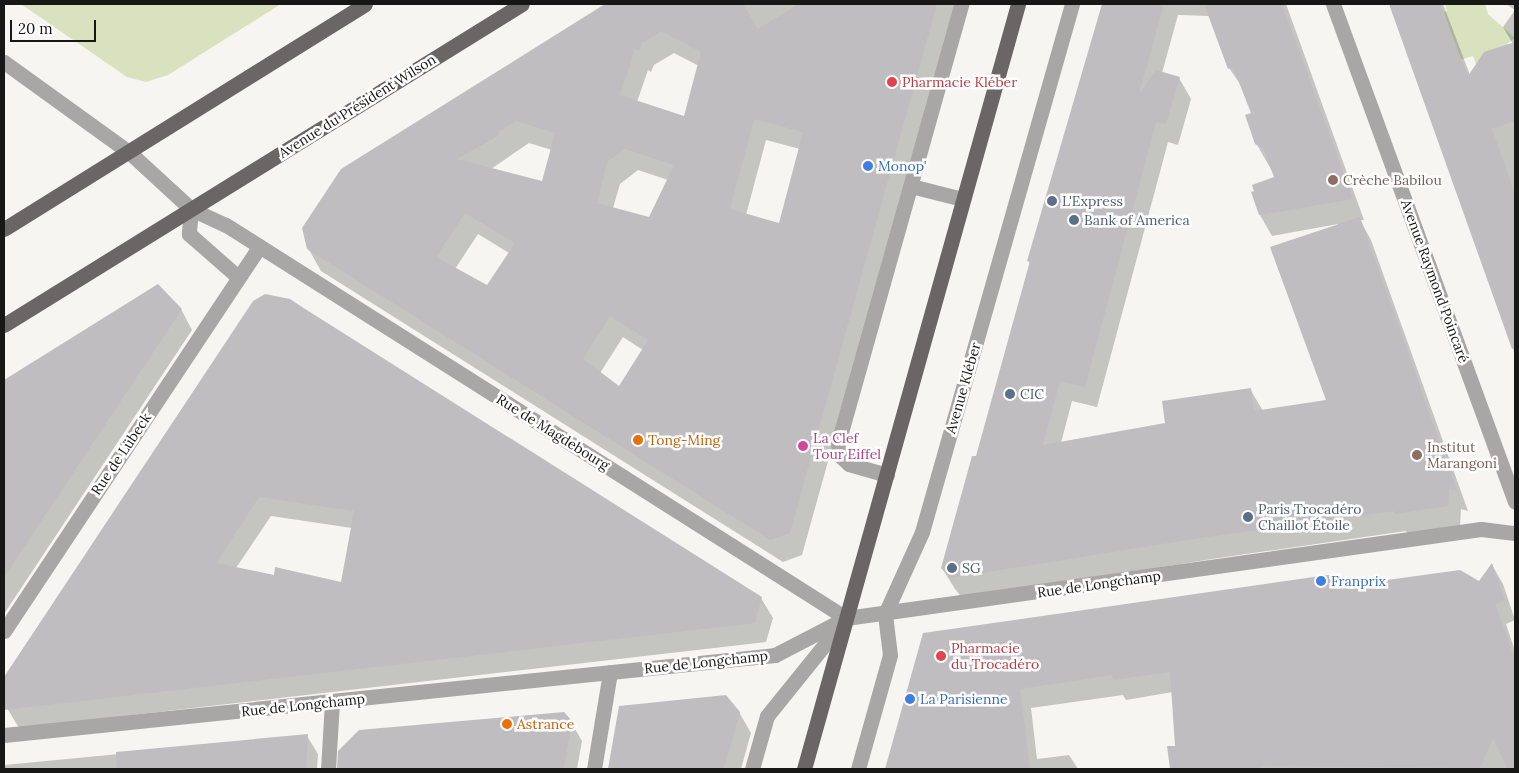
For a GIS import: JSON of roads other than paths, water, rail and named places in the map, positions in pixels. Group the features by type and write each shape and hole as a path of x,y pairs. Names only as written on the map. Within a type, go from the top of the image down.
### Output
{"main road":[{"path":"4,229 365,4"},
{"name":"Avenue du Président Wilson","path":"4,326 522,4"},
{"path":"804,769 1018,4"}],"street":[{"path":"886,475 849,464 839,455 838,443 961,4"},
{"name":"Avenue Kléber","path":"884,614 922,532 1072,4"},
{"name":"Avenue Raymond Poincaré","path":"1333,4 1515,502"},
{"path":"4,62 128,152 191,209 189,234 238,277 259,247"},
{"path":"911,186 962,199"},
{"name":"Rue de Magdebourg","path":"191,209 226,225 846,618"},
{"name":"Rue de Lübeck","path":"4,631 238,277"},
{"name":"Rue de Longchamp","path":"4,735 775,655 846,618 1481,529 1515,533"},
{"path":"858,769 890,656 884,614"},
{"path":"752,769 767,716 846,618"},
{"path":"594,769 610,672"},
{"path":"328,769 332,702"}],"place":[{"name":"Pharmacie Kléber","path":"892,82"},
{"name":"Monop'","path":"868,166"},
{"name":"Crèche Babilou","path":"1333,180"},
{"name":"L'Express","path":"1052,201"},
{"name":"Bank of America","path":"1074,220"},
{"name":"CIC","path":"1010,394"},
{"name":"Tong-Ming","path":"638,440"},
{"name":"La Clef Tour Eiffel","path":"803,446"},
{"name":"Institut Marangoni","path":"1417,455"},
{"name":"Paris Trocadéro Chaillot Étoile","path":"1248,517"},
{"name":"SG","path":"952,568"},
{"name":"Franprix","path":"1321,581"},
{"name":"Pharmacie du Trocadéro","path":"941,656"},
{"name":"La Parisienne","path":"910,699"},
{"name":"Astrance","path":"507,724"}]}
